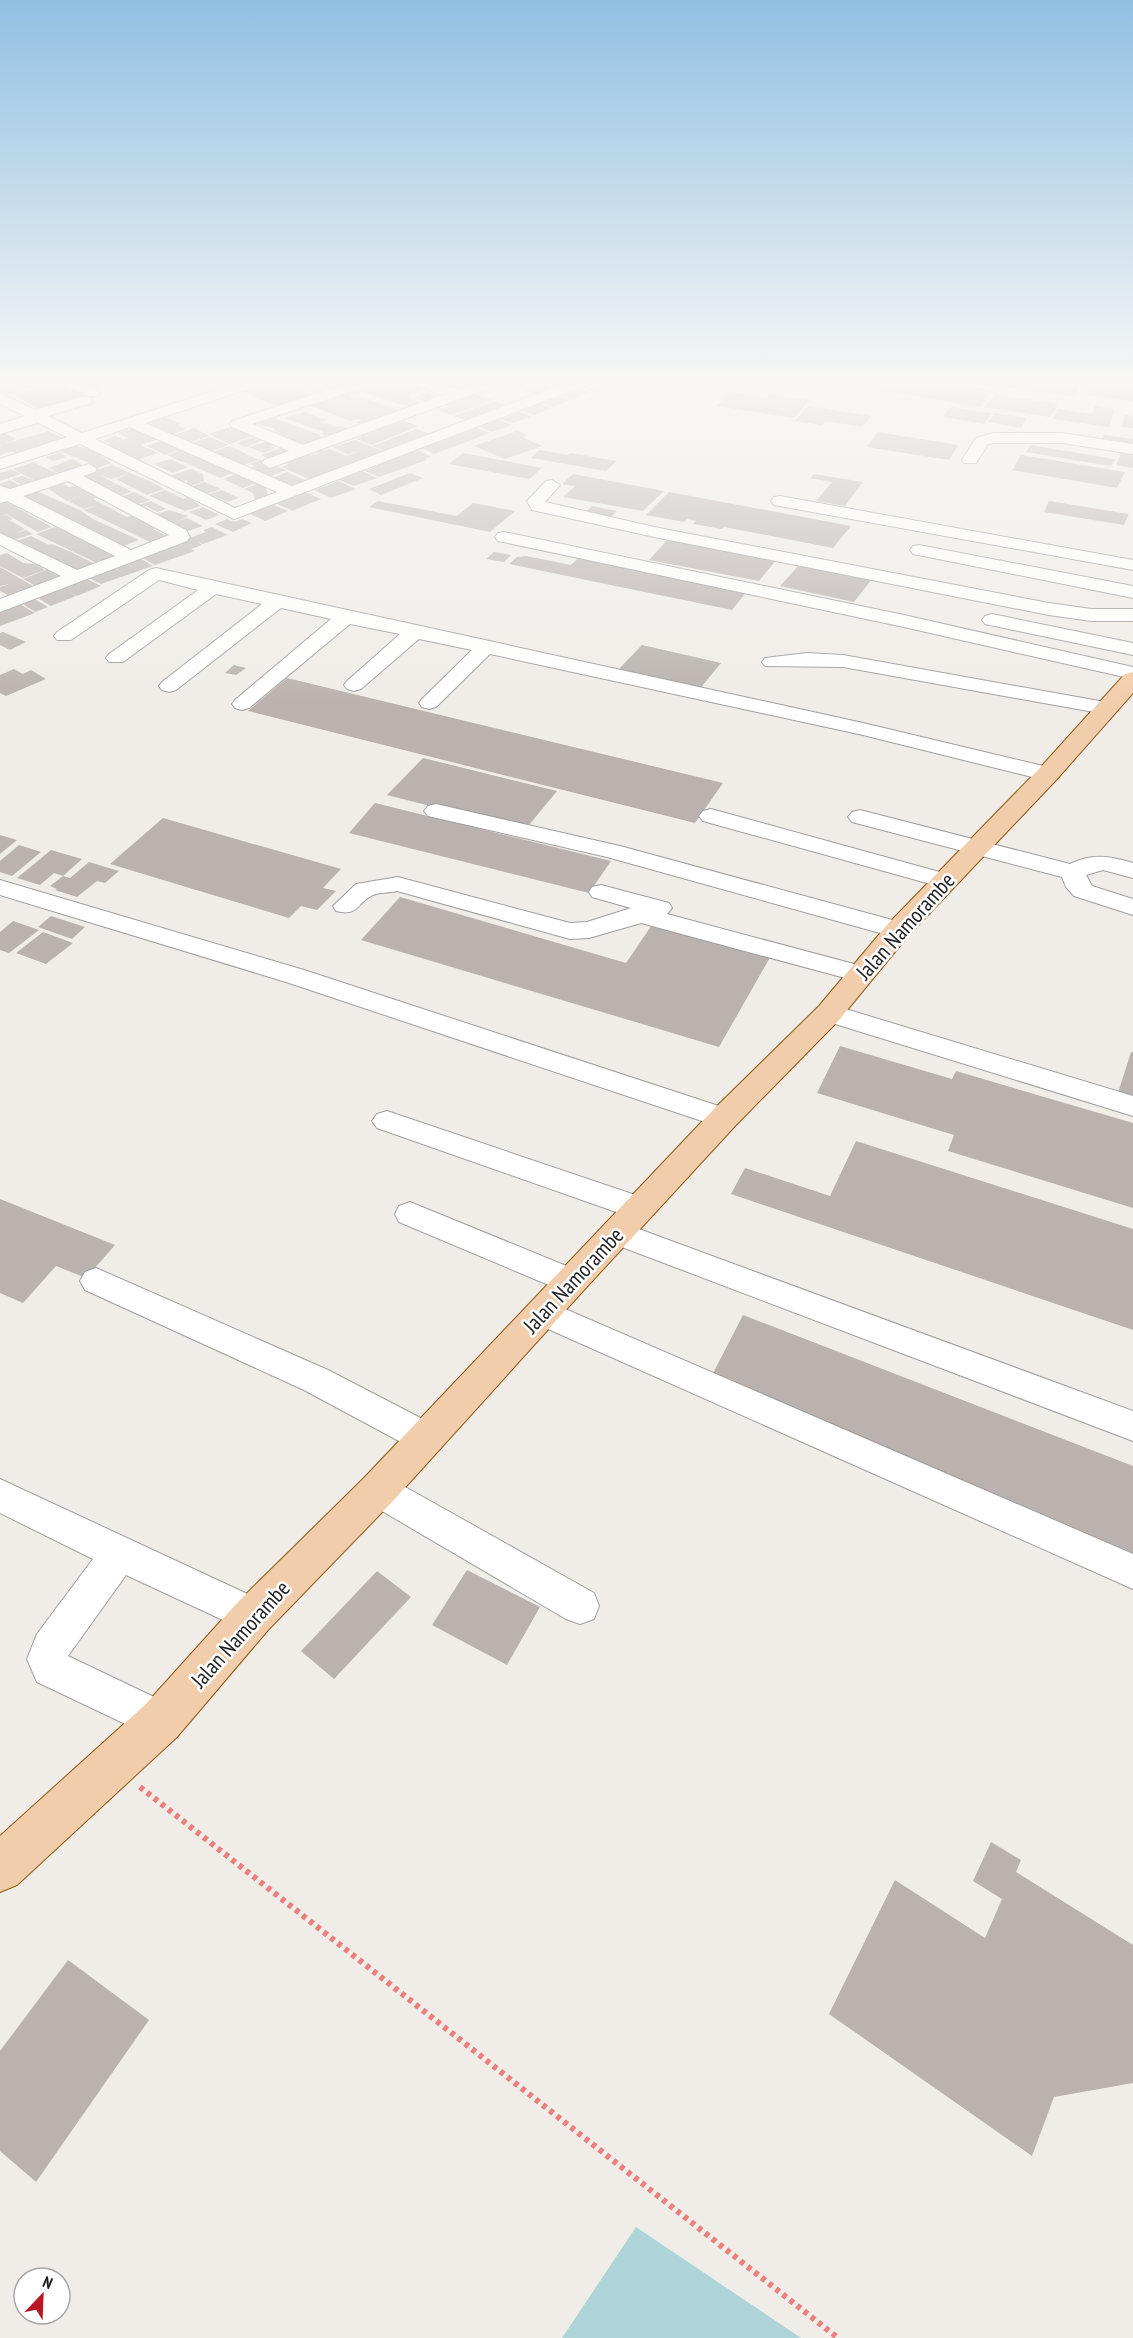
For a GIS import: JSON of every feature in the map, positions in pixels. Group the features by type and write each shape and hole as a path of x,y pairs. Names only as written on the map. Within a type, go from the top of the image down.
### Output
{"main road":[{"name":"Jalan Namorambe","path":"0,1868 161,1721 253,1616 378,1490 424,1437 724,1118 829,1013 898,930 1047,774 1133,679"}],"street":[{"path":"2,495 27,488"},
{"path":"4,600 76,577 181,537 180,534 93,488"},
{"path":"179,488 232,514 303,488"},
{"path":"284,488 293,492"},
{"path":"549,488 536,501 538,506 659,533 1077,614 1133,615"},
{"path":"2,495 129,556"},
{"path":"780,501 998,543 1133,565"},
{"path":"504,537 904,621 1133,673"},
{"path":"0,538 76,577"},
{"path":"919,550 1133,592"},
{"path":"64,636 156,574 863,729 1047,774"},
{"path":"116,658 213,588"},
{"path":"904,621 949,589"},
{"path":"170,687 277,602"},
{"path":"972,616 1133,649"},
{"path":"242,704 346,617"},
{"path":"354,685 415,632"},
{"path":"429,704 486,647"},
{"path":"772,662 807,659 843,661 1105,708"},
{"path":"435,811 612,851 898,930"},
{"path":"711,816 945,881"},
{"path":"860,817 983,840 1082,867 1105,863 1133,871"},
{"path":"1082,867 1078,887 1083,891 1133,907"},
{"path":"345,906 365,889 398,884 570,931 589,930 634,915 642,915 864,969"},
{"path":"0,888 295,976 724,1118"},
{"path":"601,892 864,969"},
{"path":"829,1013 1133,1106"},
{"path":"387,1121 1133,1426"},
{"path":"410,1214 570,1281"},
{"path":"96,1281 316,1380 424,1437"},
{"path":"542,1312 1133,1572"},
{"path":"378,1490 580,1606"},
{"path":"0,1495 119,1554 253,1616"},
{"path":"119,1554 51,1647 47,1659 51,1668 161,1721"}],"path":[{"path":"114,1766 838,2338"}],"water":[{"path":"636,2227 801,2338 562,2338"}],"building":[{"path":"47,488 79,488 98,497 93,499 127,517 134,514 159,527 153,529 171,538 154,544 84,510 97,505 84,509 68,501 85,494 67,501"},
{"path":"105,488 125,488 132,492 119,496"},
{"path":"134,488 164,489 147,495"},
{"path":"194,488 221,489 207,494"},
{"path":"266,488 268,495 255,500 253,493 244,489"},
{"path":"319,488 356,489 331,498 314,490"},
{"path":"371,488 398,488 381,495 369,489"},
{"path":"573,488 649,488 664,491 643,511 563,497"},
{"path":"827,488 858,488 845,506 816,501"},
{"path":"34,490 139,540 119,548 32,504 38,502 17,495"},
{"path":"165,490 184,499 188,497 201,506 185,511 149,496"},
{"path":"222,490 239,498 227,502 209,494"},
{"path":"303,491 321,499 292,511 274,502"},
{"path":"134,492 150,500 138,504 118,498"},
{"path":"669,492 851,526 833,548 724,527 722,529 693,524 696,521 687,519 684,522 646,515"},
{"path":"5,500 52,527 38,532 6,514 0,516 0,502"},
{"path":"151,501 166,509 157,512 146,506 139,508 135,506"},
{"path":"378,501 457,516 473,503 515,511 490,532 369,507"},
{"path":"1049,501 1129,514 1124,525 1044,512"},
{"path":"271,504 288,511 265,521 248,513"},
{"path":"592,506 617,511 608,520 583,515"},
{"path":"203,507 219,515 206,520 189,512"},
{"path":"169,510 189,516 175,522 187,518 203,526 188,531 180,528 184,526 176,526 156,514"},
{"path":"6,515 13,519 9,520 25,529 14,534 26,530 33,534 13,540 0,532 0,516"},
{"path":"227,519 235,522 242,519 252,523 233,532 215,524"},
{"path":"55,527 65,531 69,530 112,552 107,553 110,555 114,553 123,558 103,566 36,534"},
{"path":"212,527 228,535 203,544 197,541 202,545 191,549 195,551 155,565 139,556 206,532 203,530"},
{"path":"31,536 99,566 78,574 14,542"},
{"path":"669,538 777,559 759,581 649,560"},
{"path":"494,552 511,555 504,562 486,559"},
{"path":"7,553 23,563 36,564 45,570 23,578 0,566 0,555"},
{"path":"526,556 571,565 579,557 748,590 732,610 509,564 517,557"},
{"path":"138,557 153,566 101,584 89,578 112,567 123,573 114,567 125,563 135,568 125,562"},
{"path":"800,564 872,579 854,602 780,586"},
{"path":"0,567 38,589 13,598 0,591 0,587 9,584 0,586"},
{"path":"48,569 65,578 40,588 23,579"},
{"path":"87,579 101,586 77,596 67,591 76,596 51,606 36,597"},
{"path":"33,598 48,607 35,612 20,602"},
{"path":"18,603 35,613 0,626 0,609"},
{"path":"3,632 26,642 10,650 0,645 0,633"},
{"path":"642,645 721,663 698,691 617,671"},
{"path":"234,665 246,668 236,675 225,673"},
{"path":"14,669 23,674 31,670 46,679 6,696 0,693 0,675"},
{"path":"287,678 723,783 695,823 248,711"},
{"path":"423,758 557,791 525,830 387,795"},
{"path":"375,803 611,861 589,893 349,833"},
{"path":"163,818 341,869 323,888 336,891 317,910 301,906 289,918 110,864"},
{"path":"0,835 17,840 0,854"},
{"path":"19,845 41,852 12,876 0,872 0,861"},
{"path":"51,850 82,859 63,876 54,873 40,885 17,878"},
{"path":"89,862 119,871 105,883 97,881 77,897 55,890 57,889 50,886 63,876 70,878"},
{"path":"400,897 626,963 654,922 772,954 719,1047 361,940"},
{"path":"51,916 85,927 72,939 38,927"},
{"path":"13,921 39,930 9,953 0,950 0,932"},
{"path":"43,932 73,943 46,964 16,953"},
{"path":"840,1046 952,1079 956,1071 1133,1123 1133,1208 948,1151 954,1135 817,1093"},
{"path":"1131,1052 1133,1052 1133,1101 1117,1096"},
{"path":"856,1141 1133,1229 1133,1330 731,1194 745,1168 830,1196"},
{"path":"0,1199 115,1245 86,1278 56,1266 23,1303 0,1293"},
{"path":"743,1315 1133,1466 1133,1555 708,1383"},
{"path":"467,1570 540,1607 507,1665 432,1625"},
{"path":"377,1571 411,1597 334,1679 301,1651"},
{"path":"991,1842 1021,1860 1016,1872 1133,1945 1133,2083 1054,2097 1032,2156 829,2014 895,1880 985,1938 1002,1899 973,1881"},
{"path":"68,1960 149,2020 36,2182 0,2151 0,2051"}]}
